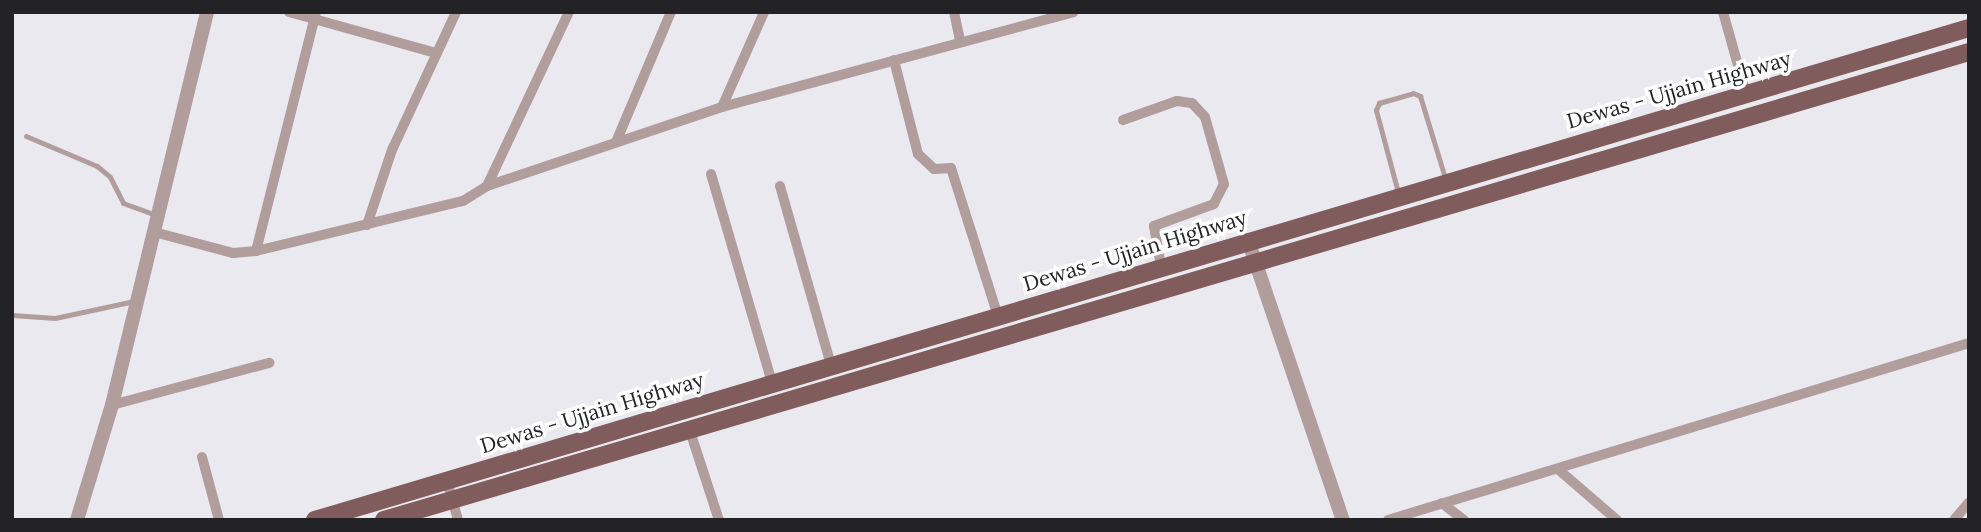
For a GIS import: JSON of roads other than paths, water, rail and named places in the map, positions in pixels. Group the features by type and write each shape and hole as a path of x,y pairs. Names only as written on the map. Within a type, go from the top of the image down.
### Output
{"main road":[{"name":"Dewas - Ujjain Highway","path":"315,520 1248,240 1969,28"},
{"name":"Dewas - Ujjain Highway","path":"384,520 690,431 1256,260 1969,52"}],"street":[{"path":"77,520 111,405 207,12"},
{"path":"289,12 315,16 436,53"},
{"path":"367,225 392,150 456,12"},
{"path":"487,186 569,12"},
{"path":"616,142 671,12"},
{"path":"722,107 764,12"},
{"path":"954,12 960,41"},
{"path":"154,232 233,253 256,251 438,209 487,186 722,107 960,41 1029,18 1073,12"},
{"path":"1723,12 1746,94"},
{"path":"256,251 315,16"},
{"path":"894,60 918,154 934,169 951,168 998,316"},
{"path":"1123,120 1177,101 1192,103 1205,117 1224,184 1214,204 1154,226 1161,267"},
{"path":"711,174 772,383"},
{"path":"780,186 831,365"},
{"path":"1248,240 1343,520"},
{"path":"1388,520 1969,343"},
{"path":"111,405 269,363"},
{"path":"690,431 719,520"},
{"path":"202,457 219,520"},
{"path":"1559,470 1617,520"},
{"path":"447,481 458,520"},
{"path":"1954,520 1969,502"},
{"path":"1442,503 1464,520"}],"lane":[{"path":"1399,196 1376,110 1391,100 1413,93 1420,96 1446,182"},
{"path":"26,136 105,171 123,203 158,216"},
{"path":"12,315 55,318 137,300"}]}
